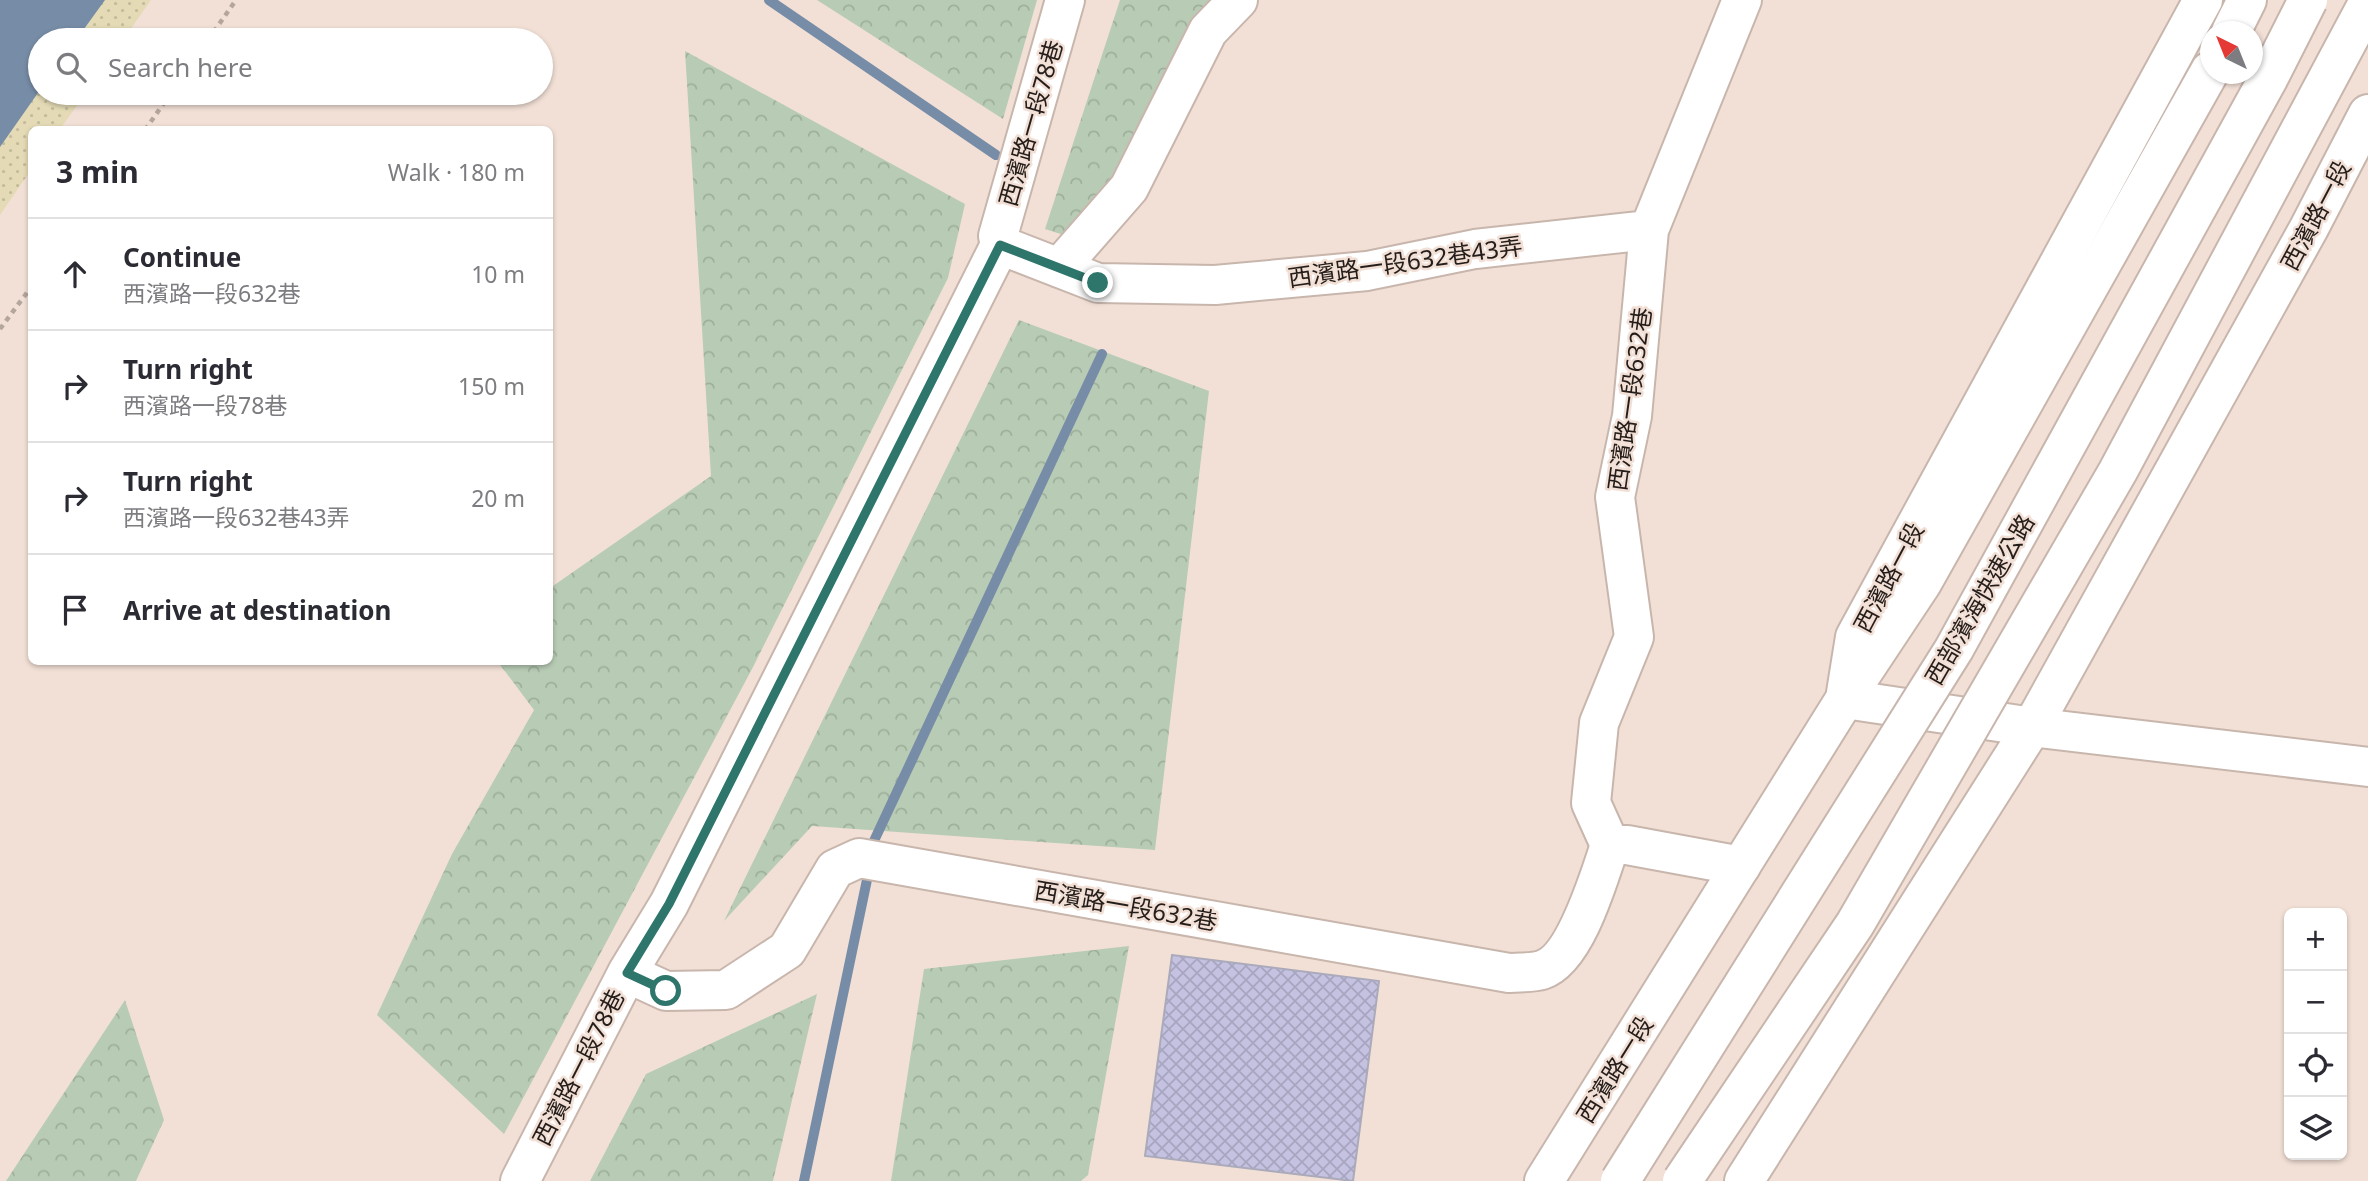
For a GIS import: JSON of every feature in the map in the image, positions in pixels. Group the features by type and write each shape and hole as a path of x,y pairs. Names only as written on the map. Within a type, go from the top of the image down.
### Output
{"main road":[{"name":"西濱路一段78巷","path":"520,1181 627,973 669,904 1000,245 998,236 1065,0"},
{"path":"1059,268 1129,188 1208,31 1238,0"},
{"name":"西濱路一段632巷","path":"627,973 666,991 726,990 787,950 835,869 859,858 1509,973 1542,970 1563,956 1596,888 1610,845 1591,803 1598,723 1634,638 1615,497 1632,416 1649,230 1742,0"},
{"name":"西濱路一段","path":"1544,1181 1845,699 1855,637 2203,0"},
{"path":"2236,21 2247,0"},
{"name":"西部濱海快速公路","path":"1620,1181 1954,649 2262,89 2308,0"},
{"path":"1682,1181 1862,912 2118,471 2368,3"},
{"path":"2203,84 1922,583 1845,699 2032,727 2368,767"},
{"name":"西濱路一段","path":"1744,1181 2032,727 2309,228 2368,114"},
{"name":"西濱路一段632巷43弄","path":"1000,245 1098,283 1215,285 1367,271 1475,249 1649,230"},
{"path":"1610,845 1627,845 1741,866"}],"path":[{"path":"216,28 236,0"},
{"path":"148,126 163,105"},
{"path":"0,330 28,292"}],"green space":[{"path":"817,0 1037,0 1003,119"},
{"path":"1120,0 1218,0 1107,192 1070,237 1045,229"},
{"path":"685,51 965,204 948,278 752,669 504,1134 377,1015 452,854 534,710 500,665 553,665 553,586 711,476"},
{"path":"1019,320 1209,391 1155,850 812,826 724,921"},
{"path":"1129,946 1088,1175 1081,1181 891,1181 924,969"},
{"path":"817,994 773,1181 590,1181 646,1074"},
{"path":"125,1000 164,1120 136,1181 6,1181"}],"sand":[{"path":"0,0 151,0 131,28 28,28 28,105 77,105 62,126 28,126 28,174 0,215"}],"water":[{"path":"0,0 105,0 85,28 28,28 29,105 0,147"}],"building":[{"path":"1172,955 1379,981 1353,1181 1145,1156"}],"waterway":[{"path":"769,0 996,155"},
{"path":"873,843 1102,354"},
{"path":"804,1181 868,875"}],"route":[{"path":"666,991 627,973 669,904 1000,245 1098,283"}]}
